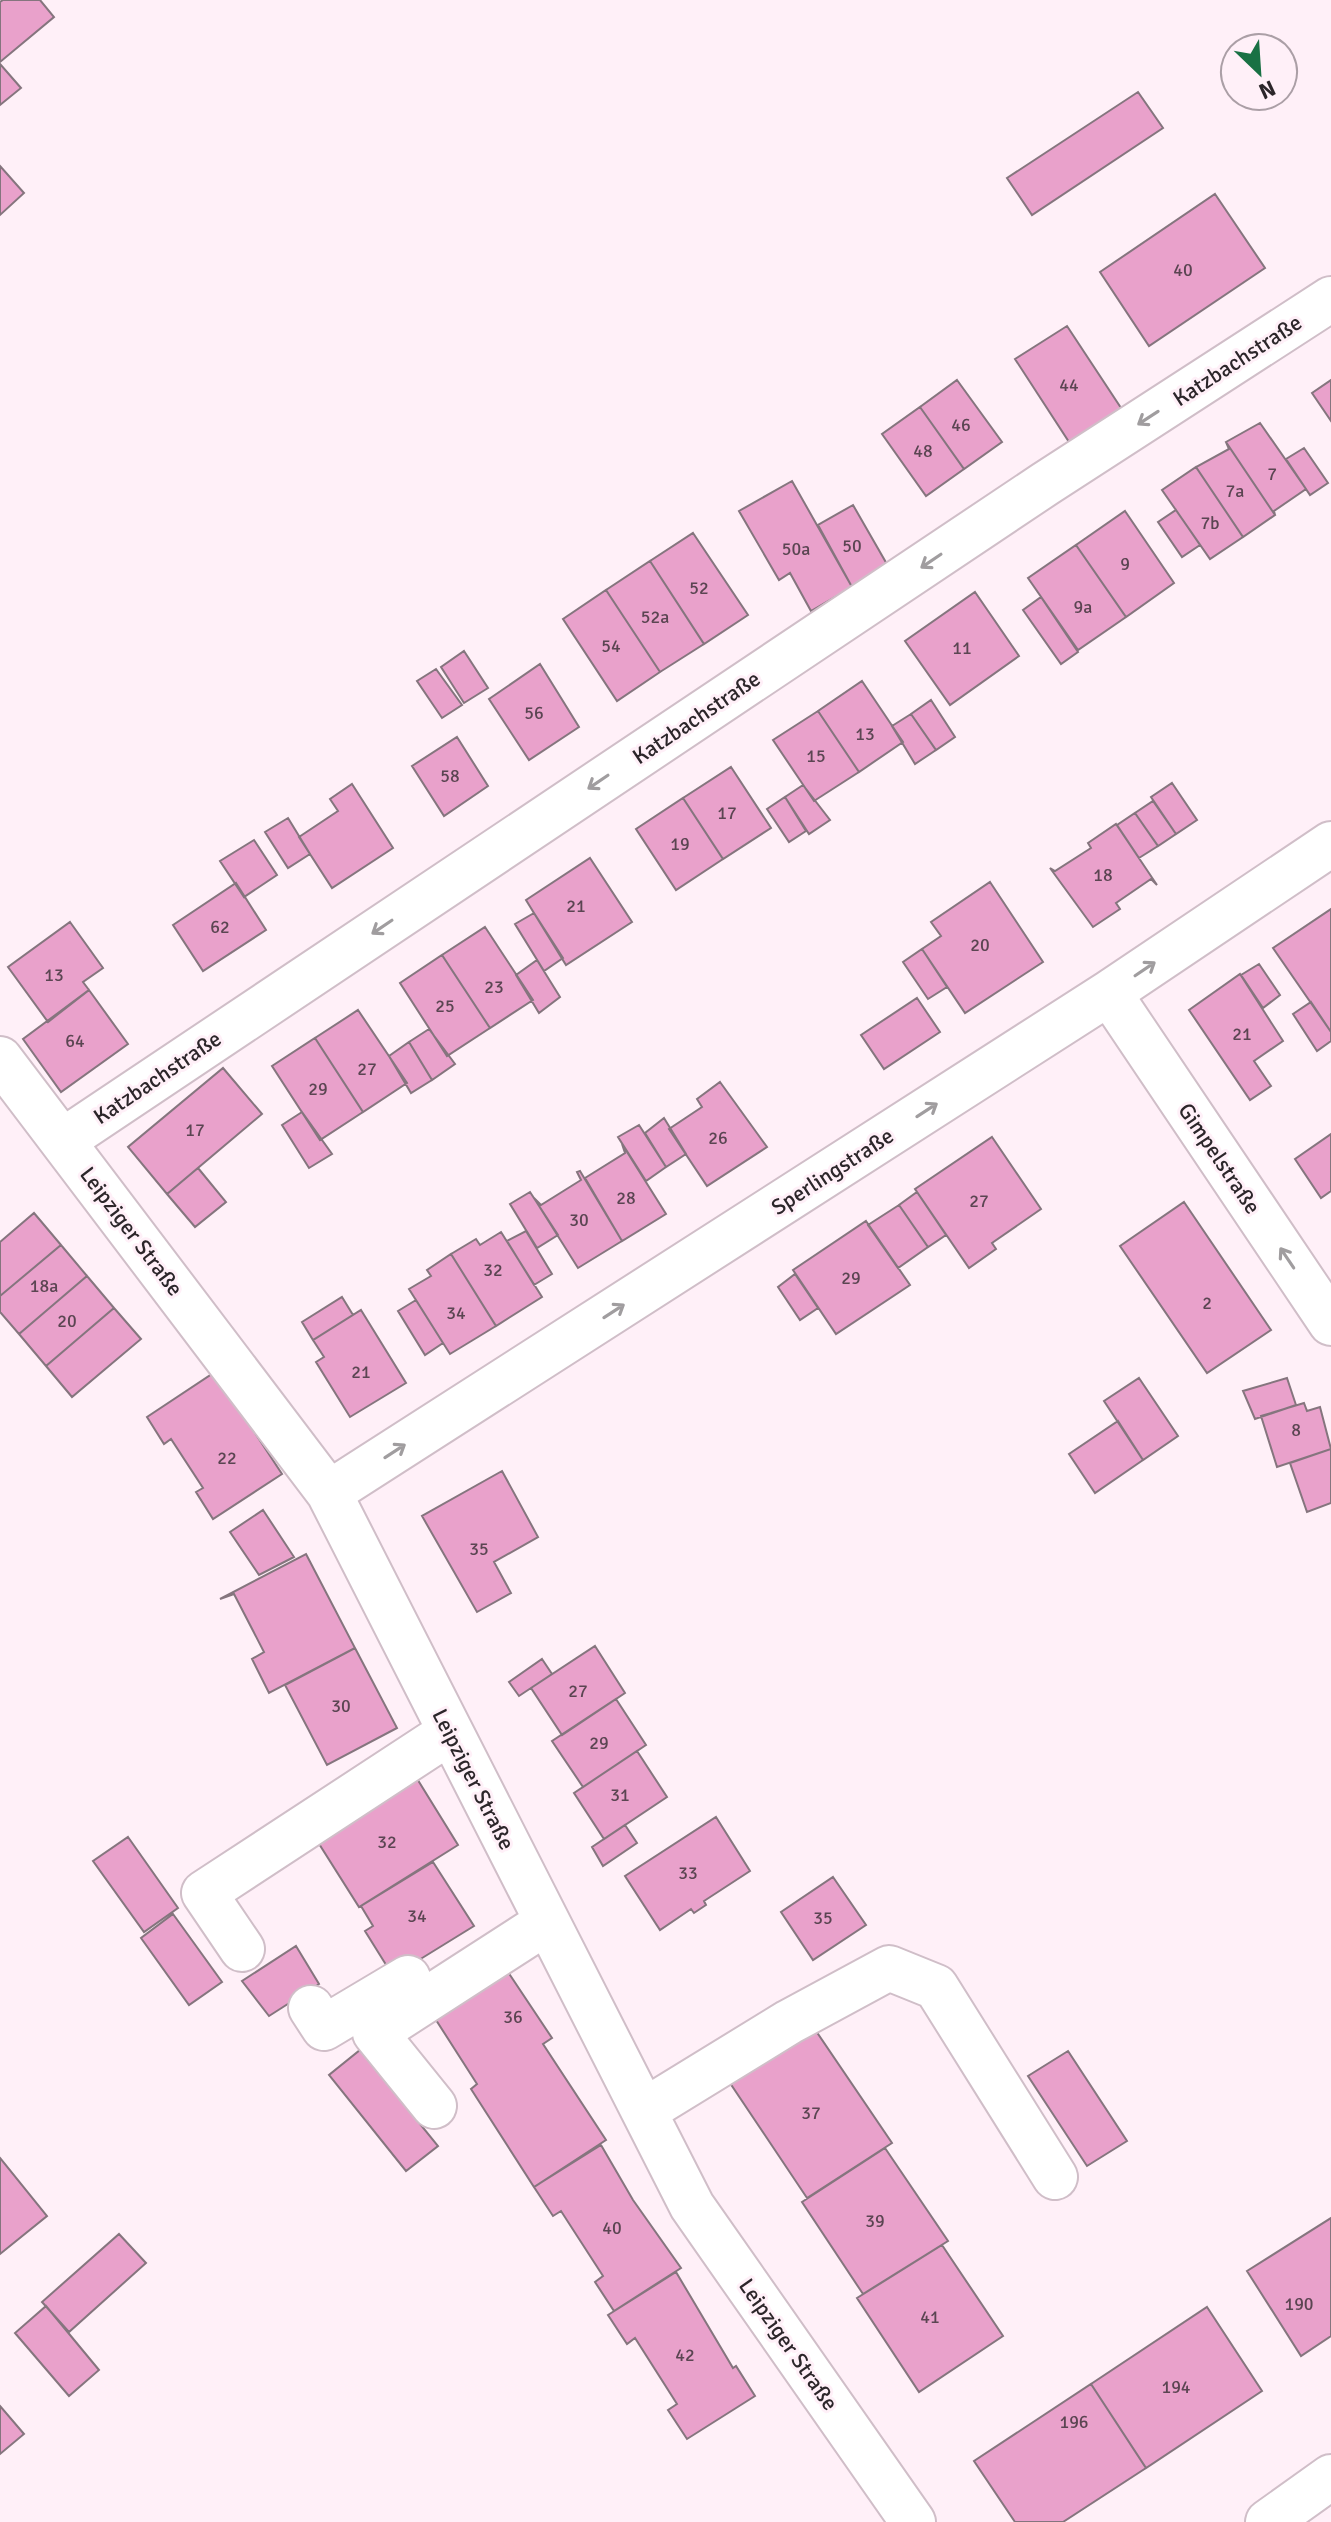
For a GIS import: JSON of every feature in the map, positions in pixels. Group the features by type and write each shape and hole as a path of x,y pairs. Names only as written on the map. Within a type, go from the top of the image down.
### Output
{"street":[{"name":"Katzbachstraße","path":"64,1140 1045,484 1331,299"},
{"name":"Sperlingstraße","path":"329,1493 1109,993 1331,844"},
{"name":"Gimpelstraße","path":"1109,993 1331,1323"},
{"name":"Leipziger Straße","path":"0,1059 329,1493 692,2206 913,2522"},
{"path":"242,1949 204,1893 450,1732"},
{"path":"311,2008 324,2028 542,1911"},
{"path":"434,2106 375,2033 542,1911"},
{"path":"644,2111 789,2022 889,1968 936,1987 1055,2177"},
{"path":"1268,2522 1331,2477"}],"building":[{"path":"40,0 54,17 0,62 0,2"},
{"path":"0,64 21,88 0,105"},
{"path":"1138,92 1163,128 1032,215 1007,178"},
{"path":"0,166 24,193 0,215"},
{"path":"1215,194 1265,268 1149,346 1100,272"},
{"path":"1067,326 1123,411 1071,445 1015,359"},
{"path":"957,380 1002,442 964,469 920,407"},
{"path":"1331,380 1331,421 1312,393"},
{"path":"920,407 964,469 926,496 882,434"},
{"path":"1260,423 1306,489 1274,511 1275,515 1226,442"},
{"path":"1226,442 1275,515 1243,537 1196,467 1229,449"},
{"path":"1304,448 1328,483 1310,495 1286,459"},
{"path":"1196,467 1243,537 1210,559 1162,490"},
{"path":"792,481 852,587 811,611 790,573 779,580 739,511"},
{"path":"853,505 888,566 852,587 818,525"},
{"path":"1176,510 1200,545 1182,557 1158,522"},
{"path":"1125,511 1174,583 1126,617 1076,545"},
{"path":"693,533 748,615 704,644 650,561"},
{"path":"1076,545 1126,617 1078,650 1028,578"},
{"path":"650,561 704,644 660,672 606,590"},
{"path":"606,590 660,672 617,701 563,619"},
{"path":"975,592 1019,656 950,705 905,641"},
{"path":"1041,597 1078,652 1061,664 1023,610"},
{"path":"464,651 488,688 464,703 441,667"},
{"path":"540,664 579,727 529,760 489,699"},
{"path":"436,669 462,705 442,718 417,681"},
{"path":"862,681 903,742 859,772 818,711"},
{"path":"931,700 955,737 936,750 911,714"},
{"path":"818,711 859,772 814,801 773,740"},
{"path":"911,714 936,750 915,764 892,726"},
{"path":"457,737 488,786 444,816 412,766"},
{"path":"731,767 771,828 723,859 683,798"},
{"path":"1172,783 1197,820 1176,834 1151,797"},
{"path":"352,784 393,848 332,888 299,837 338,811 330,799"},
{"path":"803,785 830,820 809,834 785,797"},
{"path":"785,797 806,831 789,842 767,809"},
{"path":"683,798 723,859 676,890 636,829"},
{"path":"1153,801 1176,834 1158,846 1135,813"},
{"path":"1135,813 1158,846 1139,858 1117,825"},
{"path":"288,818 310,854 288,868 265,832"},
{"path":"1116,824 1157,885 1151,879 1116,903 1120,909 1093,927 1050,868 1055,871 1091,848 1088,843"},
{"path":"254,840 277,875 244,897 220,861"},
{"path":"590,858 632,922 566,965 526,900"},
{"path":"990,882 1043,962 965,1013 922,949 941,936 931,922"},
{"path":"236,883 266,930 203,971 173,925"},
{"path":"1331,909 1331,1032 1273,948"},
{"path":"534,913 563,958 544,971 515,924"},
{"path":"70,922 103,968 83,982 89,990 48,1022 8,967"},
{"path":"485,927 533,1000 490,1028 442,955"},
{"path":"922,949 947,987 928,999 903,962"},
{"path":"442,955 490,1028 447,1056 400,983"},
{"path":"537,960 560,997 539,1013 516,975"},
{"path":"1259,964 1280,995 1263,1008 1241,975"},
{"path":"1240,974 1283,1041 1254,1061 1271,1086 1250,1100 1189,1010"},
{"path":"89,990 128,1044 61,1092 23,1039"},
{"path":"917,998 940,1032 884,1069 861,1035"},
{"path":"1311,1002 1331,1032 1331,1041 1317,1051 1293,1014"},
{"path":"358,1010 407,1083 363,1112 315,1038"},
{"path":"429,1029 455,1064 432,1080 409,1042"},
{"path":"315,1038 363,1112 320,1140 272,1066"},
{"path":"409,1042 432,1080 411,1093 389,1056"},
{"path":"223,1068 262,1114 167,1194 128,1147"},
{"path":"720,1082 767,1147 707,1186 669,1129 702,1107 697,1099"},
{"path":"302,1112 332,1154 309,1168 282,1125"},
{"path":"664,1118 686,1154 666,1167 645,1133"},
{"path":"639,1125 666,1167 646,1181 618,1137"},
{"path":"1331,1134 1331,1191 1321,1198 1295,1159"},
{"path":"992,1137 1041,1209 992,1243 996,1249 969,1268 915,1189"},
{"path":"622,1144 666,1214 622,1241 585,1178 625,1153"},
{"path":"198,1168 226,1202 195,1227 167,1194"},
{"path":"580,1171 622,1241 578,1268 534,1198 541,1205 581,1180 577,1172"},
{"path":"530,1192 558,1235 537,1248 510,1204"},
{"path":"917,1192 946,1235 928,1247 899,1205"},
{"path":"1184,1202 1271,1330 1207,1373 1120,1246"},
{"path":"899,1205 928,1247 898,1268 868,1225"},
{"path":"34,1213 61,1245 0,1296 0,1242"},
{"path":"866,1221 910,1285 836,1334 793,1270"},
{"path":"526,1231 552,1274 534,1285 507,1241"},
{"path":"501,1232 542,1297 496,1326 451,1254 476,1239 480,1245"},
{"path":"61,1245 87,1276 19,1334 0,1312 0,1296"},
{"path":"451,1254 496,1326 450,1354 409,1289 431,1276 427,1270"},
{"path":"795,1274 818,1308 800,1320 778,1287"},
{"path":"87,1276 114,1308 46,1366 19,1334"},
{"path":"342,1297 353,1315 313,1340 302,1322"},
{"path":"416,1300 443,1343 425,1355 398,1311"},
{"path":"114,1308 141,1339 72,1397 46,1366"},
{"path":"361,1310 406,1383 350,1417 316,1362 324,1357 313,1340"},
{"path":"215,1372 282,1474 213,1519 196,1492 203,1488 171,1439 164,1444 147,1417"},
{"path":"1139,1378 1178,1436 1143,1460 1104,1401"},
{"path":"1287,1378 1296,1405 1255,1419 1243,1391"},
{"path":"1304,1403 1307,1411 1320,1407 1331,1449 1277,1467 1261,1416"},
{"path":"1118,1421 1143,1460 1095,1493 1069,1454"},
{"path":"1331,1449 1331,1503 1307,1512 1290,1463"},
{"path":"502,1471 538,1537 494,1562 511,1593 477,1612 422,1516"},
{"path":"263,1510 294,1557 259,1575 230,1532"},
{"path":"306,1554 355,1648 269,1693 252,1659 264,1652 234,1594 220,1599"},
{"path":"595,1646 625,1693 562,1735 531,1688"},
{"path":"355,1648 397,1728 327,1765 285,1685"},
{"path":"542,1659 552,1674 519,1696 509,1682"},
{"path":"616,1699 646,1745 583,1787 552,1741"},
{"path":"637,1751 667,1797 604,1839 574,1793"},
{"path":"416,1777 458,1845 359,1907 316,1839"},
{"path":"716,1817 750,1871 704,1901 706,1905 694,1913 691,1909 660,1930 625,1876"},
{"path":"625,1825 637,1843 603,1866 592,1847"},
{"path":"128,1837 178,1908 144,1932 93,1861"},
{"path":"433,1862 474,1926 393,1976 365,1931 373,1926 361,1906"},
{"path":"833,1877 866,1925 813,1960 781,1912"},
{"path":"173,1914 222,1982 189,2005 141,1938"},
{"path":"296,1946 319,1984 269,2016 242,1981"},
{"path":"502,1963 552,2038 543,2044 606,2140 534,2187 471,2089 477,2084 429,2009"},
{"path":"814,2028 892,2143 807,2198 730,2083"},
{"path":"360,2050 438,2146 406,2171 329,2075"},
{"path":"1068,2051 1127,2141 1087,2166 1028,2076"},
{"path":"601,2145 633,2200 681,2268 614,2311 595,2282 603,2276 561,2211 553,2216 534,2187"},
{"path":"885,2148 948,2241 863,2294 802,2202"},
{"path":"0,2158 47,2216 0,2254"},
{"path":"1331,2218 1331,2336 1301,2356 1247,2271"},
{"path":"119,2234 146,2263 69,2332 42,2302"},
{"path":"942,2245 1003,2336 919,2392 857,2298"},
{"path":"676,2272 733,2368 736,2366 755,2396 687,2439 668,2410 677,2404 635,2338 627,2344 608,2315"},
{"path":"46,2306 99,2370 69,2396 15,2333"},
{"path":"1207,2307 1262,2391 1146,2468 1091,2384"},
{"path":"1091,2384 1146,2468 1063,2522 1015,2522 974,2461"},
{"path":"0,2406 24,2434 0,2454"}]}
